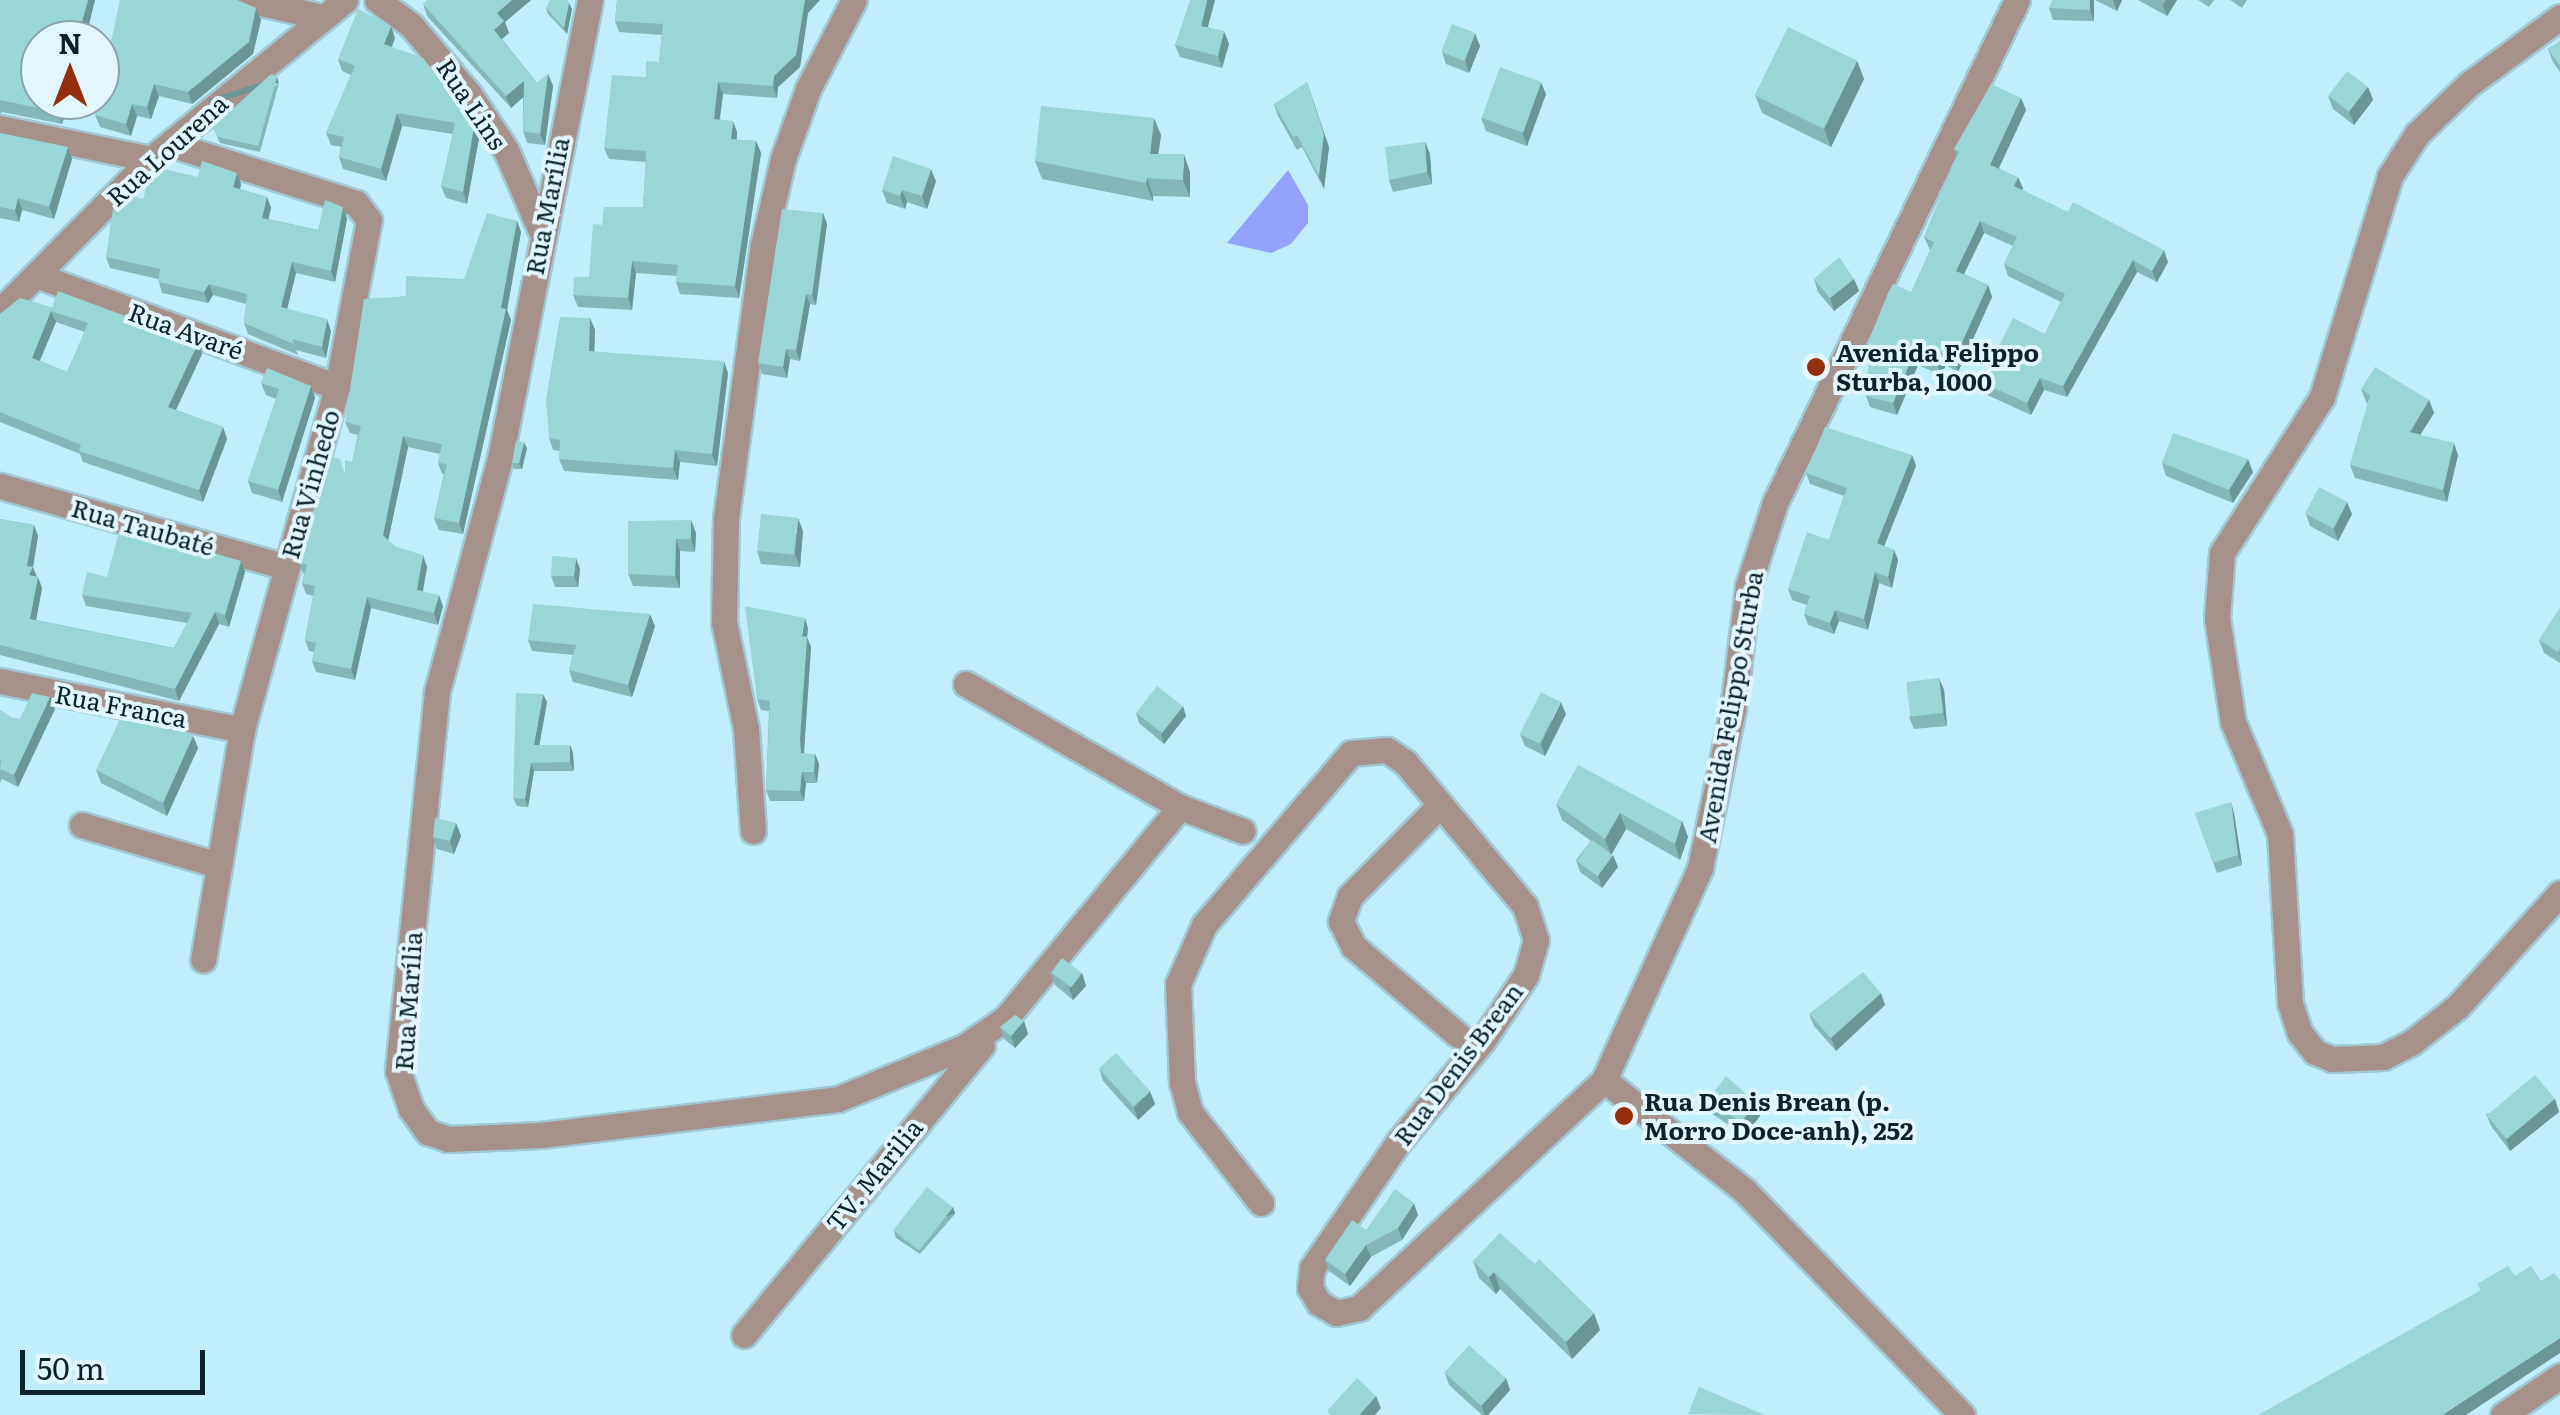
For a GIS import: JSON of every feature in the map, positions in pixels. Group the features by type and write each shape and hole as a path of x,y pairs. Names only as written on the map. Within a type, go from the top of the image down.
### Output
{"street":[{"path":"248,0 322,17"},
{"name":"Rua Lourena","path":"0,311 160,152 345,0"},
{"name":"Rua Lins","path":"377,0 411,25 469,94 506,150 540,229"},
{"name":"Rua Marília","path":"590,0 540,229 500,458 438,692 400,1034 398,1071 411,1109 428,1132 448,1139 784,1108 885,1084 964,1047 1006,1018 1180,807"},
{"path":"753,831 746,729 724,622 726,518 763,245 783,159 808,89 854,0"},
{"name":"Avenida Felippo Sturba","path":"1604,1080 1700,868 1733,709 1748,586 1775,504 2017,0"},
{"path":"2560,17 2469,84 2417,134 2390,176 2322,397 2222,554 2217,618 2232,722 2280,834 2290,1003 2300,1033 2332,1058 2383,1057 2411,1044 2458,1006 2560,893"},
{"path":"0,128 160,152"},
{"name":"Rua Vinhedo","path":"160,152 365,208 367,234 337,387 242,730 203,960"},
{"name":"Rua Avaré","path":"36,275 337,387"},
{"name":"Rua Taubaté","path":"0,486 286,567"},
{"name":"Rua Franca","path":"0,681 242,730"},
{"path":"966,684 1180,807 1242,831"},
{"name":"Rua Denis Brean","path":"1261,1203 1190,1112 1176,1025 1186,956 1204,925 1351,753 1386,750 1405,762 1525,906 1534,923 1534,955 1483,1040 1400,1141 1312,1268 1310,1288 1319,1302 1336,1313 1359,1308 1604,1080"},
{"path":"1440,805 1350,896 1342,922 1353,946 1458,1035"},
{"path":"82,825 219,865"},
{"name":"TV. Marilia","path":"744,1334 1006,1018"},
{"path":"1604,1080 1744,1191 1962,1415"},
{"path":"2503,1415 2560,1376"}],"water":[{"path":"1288,170 1308,205 1308,223 1291,244 1271,253 1227,243"}],"building":[{"path":"0,0 88,0 82,20 20,20 20,104 0,100"},
{"path":"120,0 237,0 256,8 249,42 188,92 154,84 147,107 132,104 126,124 112,120 120,120 120,20 116,20"},
{"path":"428,0 512,0 497,13 504,21 494,30 537,83 548,74 540,134 523,131 524,81 506,96 423,4"},
{"path":"550,0 569,3 564,28 546,8"},
{"path":"617,0 805,0 796,55 774,76 773,86 718,82 714,119 733,121 731,139 756,141 735,286 676,282 678,265 632,261 628,298 573,295 574,277 589,277 593,224 602,225 604,207 643,207 646,151 604,148 612,75 646,77 646,61 659,62 663,24 615,21"},
{"path":"1190,0 1207,0 1201,26 1224,31 1218,56 1175,45"},
{"path":"2053,0 2090,0 2090,10 2049,8"},
{"path":"358,9 391,26 384,44 423,58 474,126 463,192 441,186 455,123 397,113 381,169 339,157 344,137 326,133 355,66 338,59"},
{"path":"1452,24 1475,33 1465,61 1441,52"},
{"path":"1788,27 1857,61 1824,129 1755,95"},
{"path":"2560,41 2560,66 2548,49"},
{"path":"1500,67 1541,82 1523,133 1482,118"},
{"path":"2347,71 2368,87 2349,111 2328,96"},
{"path":"271,74 277,77 258,146 218,137 213,127"},
{"path":"1307,82 1324,134 1319,176 1297,135 1293,137 1274,104"},
{"path":"1991,84 2021,98 1990,165 2018,177 2014,186 2068,212 2073,202 2164,250 2152,271 2133,260 2063,386 2040,378 2027,403 1981,382 2013,318 2045,334 2065,294 2004,264 2017,237 1980,221 1956,271 1988,285 1954,360 1941,353 1937,363 1914,353 1893,403 1866,396 1871,335 1893,284 1911,292 1934,242 1924,237 1959,151 1954,149"},
{"path":"1041,106 1154,118 1150,154 1184,154 1183,180 1147,178 1146,183 1035,161"},
{"path":"0,133 68,147 49,207 18,198 15,210 0,207"},
{"path":"1425,142 1427,172 1389,180 1385,147"},
{"path":"893,156 931,169 922,196 902,190 900,196 882,190"},
{"path":"202,161 237,173 233,187 267,197 262,218 318,230 325,200 343,207 331,271 292,262 281,307 327,319 322,347 292,339 294,344 244,323 247,294 209,284 204,292 158,282 160,269 106,257 113,209 128,194 143,199 152,166 198,177"},
{"path":"782,209 823,213 812,295 806,294 796,350 786,349 783,367 758,363"},
{"path":"487,213 517,221 501,308 506,309 459,523 434,518 447,464 438,463 442,444 403,436 383,535 394,546 423,555 417,590 439,595 434,613 367,597 351,669 312,661 316,643 305,640 315,586 302,583 307,565 299,563 328,456 340,459 345,474 345,460 352,462 361,426 345,422 364,299 406,296 406,276 464,279"},
{"path":"1839,257 1854,279 1830,298 1814,279"},
{"path":"58,291 198,343 168,407 223,427 199,490 79,451 81,445 0,412 0,314 20,298 52,308","holes":["51,311 88,323 67,372 32,358"]},
{"path":"560,317 590,318 589,351 724,361 712,454 675,450 673,468 559,459 560,440 549,438 546,399"},
{"path":"2375,367 2429,400 2410,432 2454,443 2443,490 2350,465 2370,395 2361,389"},
{"path":"267,368 311,386 278,490 248,481 279,389 261,383"},
{"path":"1825,427 1912,455 1877,543 1894,550 1888,577 1875,572 1864,619 1835,610 1830,623 1804,614 1810,596 1788,589 1807,532 1829,540 1847,488 1806,473"},
{"path":"2173,433 2248,459 2229,490 2162,463"},
{"path":"516,441 524,442 519,463 512,463"},
{"path":"2319,487 2347,502 2333,529 2305,513"},
{"path":"761,514 798,518 794,555 757,551"},
{"path":"0,519 34,525 27,566 33,567 29,575 38,577 30,619 174,648 192,613 82,595 87,572 107,577 119,532 134,530 241,561 225,615 215,612 175,689 0,645"},
{"path":"691,520 691,539 676,539 675,576 628,574 628,521"},
{"path":"552,556 576,558 574,576 551,576"},
{"path":"533,604 650,614 628,685 569,670 576,645 528,640"},
{"path":"745,606 805,618 801,753 815,754 814,772 802,772 800,791 766,790 770,701 757,699"},
{"path":"2560,608 2560,648 2558,652 2539,640"},
{"path":"1939,678 1943,713 1911,717 1906,682"},
{"path":"1157,686 1183,706 1162,733 1136,713"},
{"path":"1541,692 1561,702 1539,744 1520,734"},
{"path":"32,693 50,697 14,775 0,769 0,710 20,719"},
{"path":"516,693 543,694 534,745 570,745 570,762 531,763 525,799 513,798"},
{"path":"124,711 160,718 193,736 163,803 96,770"},
{"path":"1578,765 1682,821 1675,844 1620,813 1605,839 1556,804"},
{"path":"2231,802 2238,855 2213,863 2195,813"},
{"path":"435,818 456,823 450,841 433,837"},
{"path":"1592,840 1613,855 1598,876 1577,861"},
{"path":"1062,958 1082,973 1071,987 1051,972"},
{"path":"1863,972 1881,993 1831,1038 1809,1014"},
{"path":"1015,1015 1024,1021 1011,1036 1000,1027"},
{"path":"1116,1053 1150,1091 1133,1106 1099,1068"},
{"path":"2535,1075 2555,1099 2507,1139 2487,1115"},
{"path":"1726,1076 1756,1103 1741,1122 1707,1101"},
{"path":"927,1187 953,1207 919,1251 893,1230"},
{"path":"1395,1189 1414,1203 1398,1228 1366,1245 1345,1274 1325,1260 1352,1220 1366,1230"},
{"path":"1500,1233 1535,1264 1539,1259 1594,1313 1566,1342 1494,1272 1489,1277 1473,1261"},
{"path":"2508,1266 2515,1276 2531,1266 2541,1281 2554,1273 2560,1280 2560,1338 2442,1415 2258,1415 2481,1290 2477,1284"},
{"path":"1469,1345 1506,1378 1481,1406 1444,1372"},
{"path":"1357,1378 1376,1396 1359,1415 1331,1415 1327,1411"},
{"path":"1699,1387 1765,1415 1688,1414"}],"place":[{"name":"Avenida Felippo Sturba, 1000","path":"1816,367"},
{"name":"Rua Denis Brean (p. Morro Doce-anh), 252","path":"1624,1116"}]}
